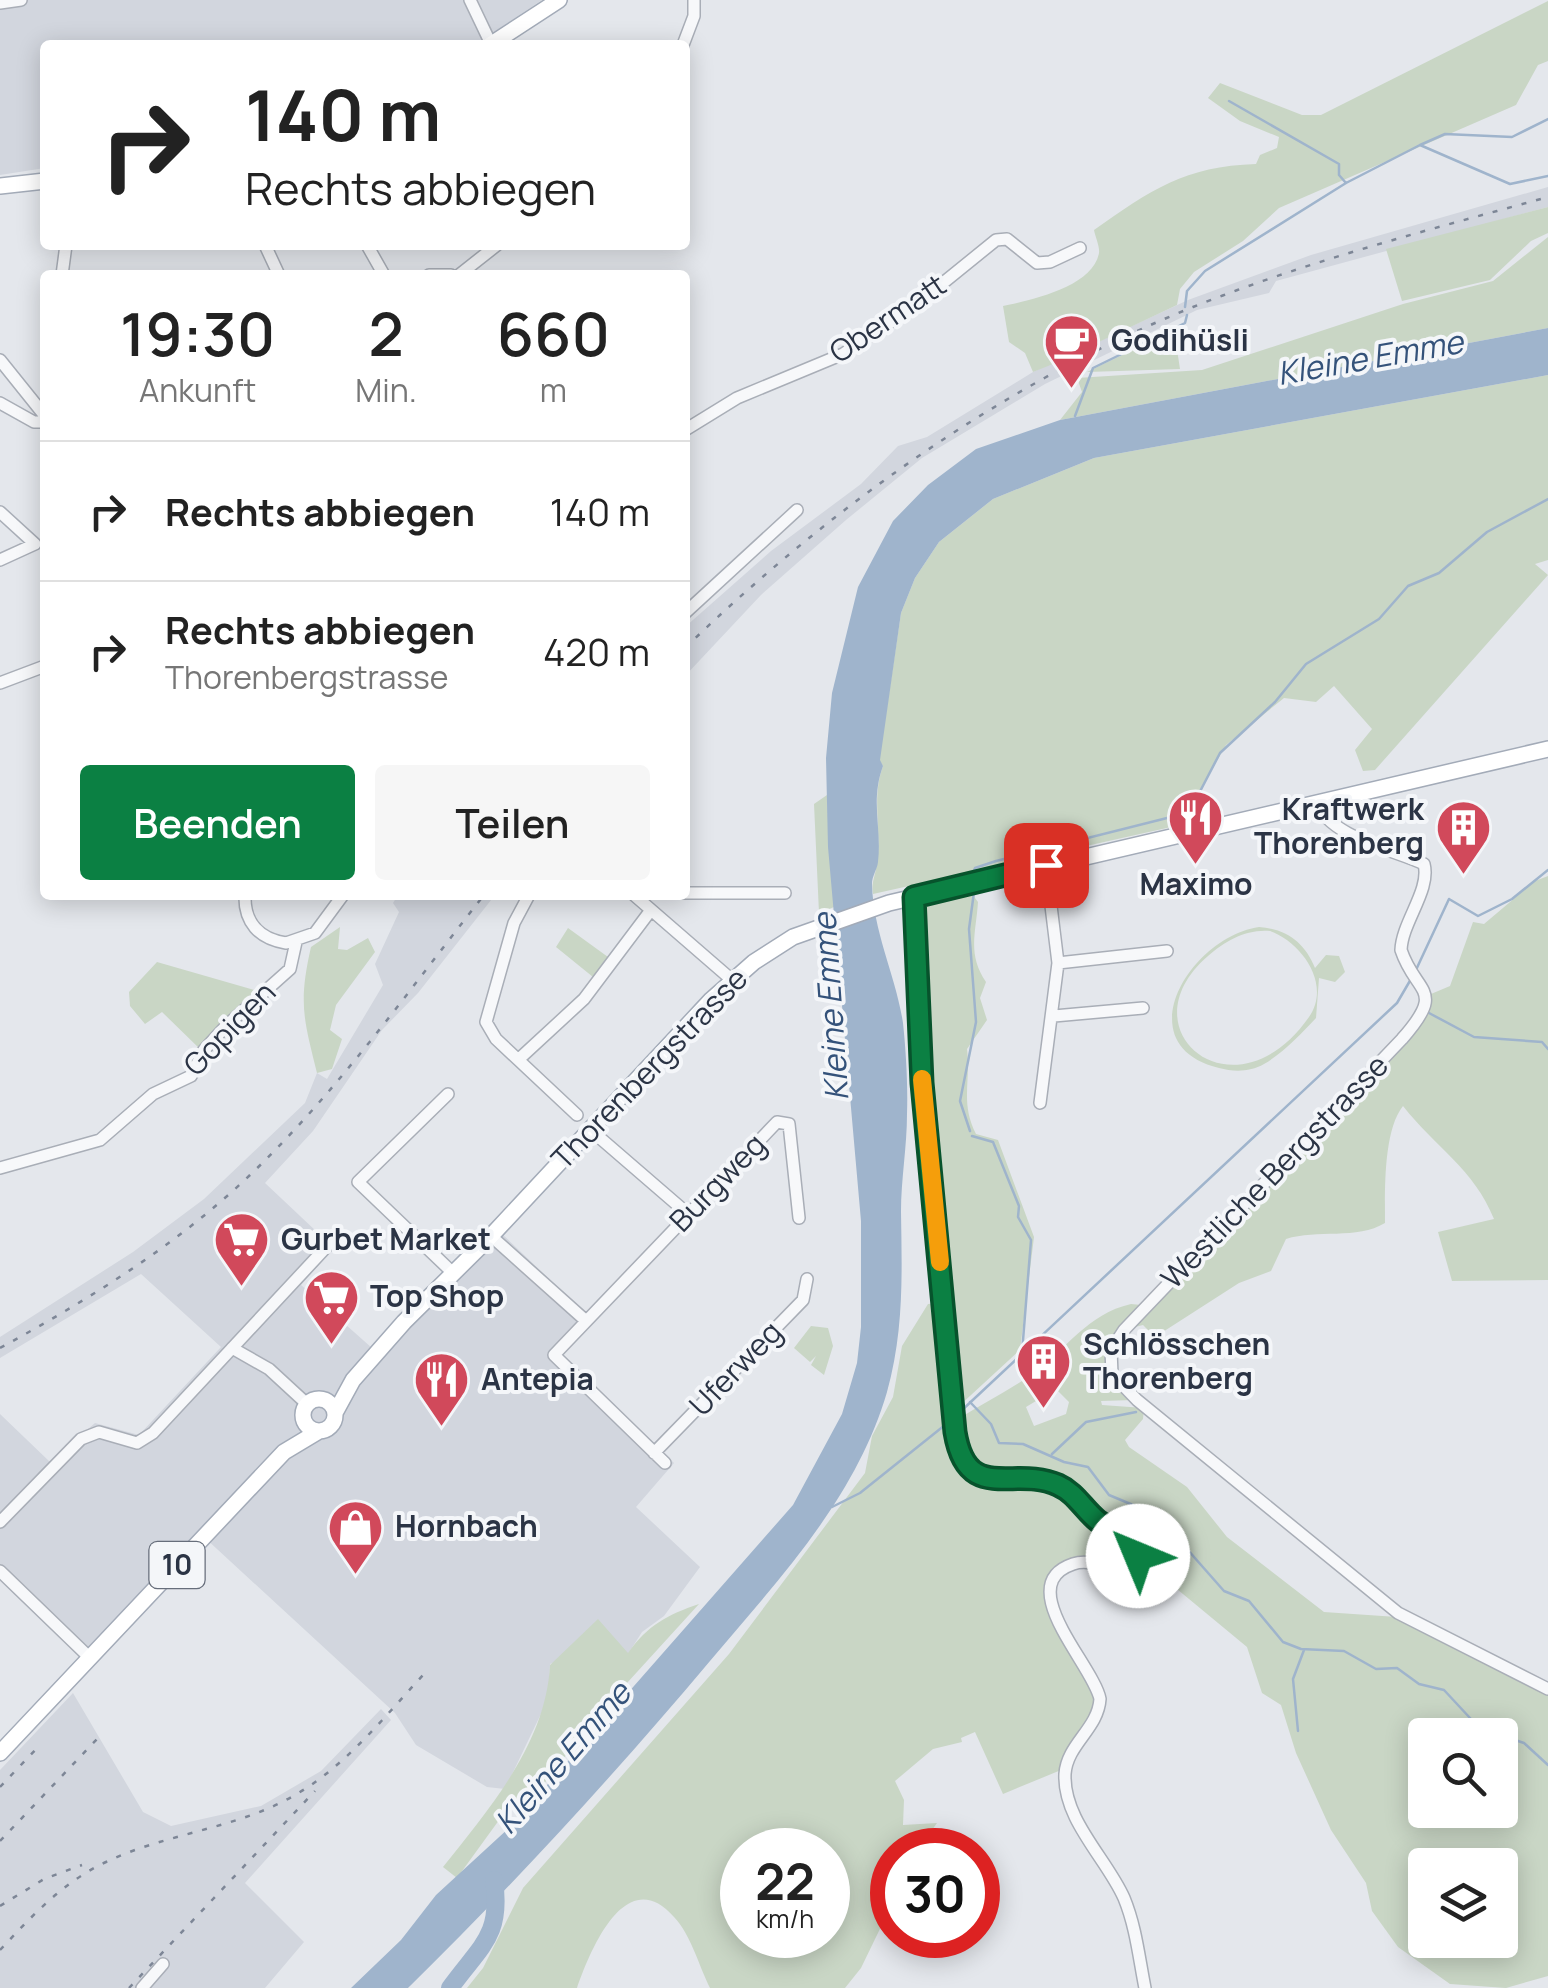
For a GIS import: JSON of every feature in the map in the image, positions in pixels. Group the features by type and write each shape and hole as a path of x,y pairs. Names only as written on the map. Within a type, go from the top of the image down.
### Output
{"main road":[{"path":"498,40 559,0"},
{"path":"0,186 40,182"},
{"name":"Thorenbergstrasse","path":"310,1406 352,1380 732,980 779,944 822,924 889,903 1546,750"},
{"name":"Thorenbergstrasse","path":"335,1413 352,1380"},
{"path":"319,1431 308,1426 310,1406 330,1402 335,1413"},
{"name":"10","path":"0,1753 284,1452 310,1406"},
{"name":"10","path":"284,1452 332,1425 335,1413"}],"street":[{"path":"0,3 21,0"},
{"path":"470,0 488,40"},
{"path":"685,40 694,16 694,0"},
{"name":"Obermatt","path":"690,427 737,398 843,354 917,304 996,240 1006,239 1037,263 1050,262 1080,248"},
{"path":"466,270 492,250"},
{"path":"0,360 40,412"},
{"path":"0,403 34,422 40,420"},
{"path":"690,608 797,510"},
{"path":"0,512 35,544 0,560"},
{"path":"0,683 40,668"},
{"name":"Westliche Bergstrasse","path":"1317,802 1326,817 1373,846 1424,864 1426,875 1401,940 1426,997 1416,1022 1124,1330 1111,1350 1112,1374 1136,1400 1398,1614 1548,1688"},
{"path":"1040,1103 1043,1054 1054,1016 1058,963 1046,865"},
{"path":"690,894 785,893"},
{"path":"914,897 922,1083 955,1432 965,1462 979,1475 1000,1482 1046,1480 1062,1486 1101,1522 1138,1539 1138,1556 1129,1566 1078,1563 1066,1568 1053,1581 1049,1600 1100,1699 1095,1721 1068,1760 1066,1788 1077,1818 1122,1894 1132,1920 1145,1988"},
{"path":"246,900 248,916 259,933 277,942 296,942 320,928 340,900"},
{"path":"526,900 514,922 485,1014 496,1039 577,1115"},
{"path":"640,900 732,980"},
{"path":"519,1058 584,1000 651,910"},
{"name":"Gopigen","path":"0,1168 100,1140 153,1094 191,1076 204,1050 226,1026 290,969 296,942"},
{"path":"1058,963 1167,951"},
{"path":"1054,1016 1144,1008"},
{"path":"448,1094 358,1182 452,1272"},
{"name":"Burgweg","path":"654,1453 554,1355 772,1126 783,1121 788,1124 798,1218"},
{"path":"600,1138 688,1214"},
{"path":"491,1236 585,1320"},
{"path":"0,1522 92,1433 132,1443 146,1438 331,1242"},
{"name":"Uferweg","path":"654,1453 803,1300 806,1279"},
{"path":"232,1348 269,1369 310,1406"},
{"path":"654,1453 665,1464"},
{"path":"0,1571 90,1658"},
{"path":"142,1988 163,1964"}],"shaded area":[{"path":"0,0 542,0 482,40 40,40 40,169 0,175"},
{"path":"1548,187 1548,207 1276,281 1269,293 1197,310 1045,384 922,458 761,595 690,671 690,623 771,551 861,484 898,446 927,437 1033,372 1188,300 1311,255"},
{"path":"491,900 418,993 382,1030 313,1131 265,1183 334,1248 301,1285 372,1348 501,1233 585,1313 562,1355 674,1463 636,1507 700,1567 664,1616 642,1632 628,1654 610,1638 550,1664 549,1697 505,1789 487,1787 416,1745 395,1713 204,1537 90,1658 0,1571 0,1414 50,1462 95,1423 139,1435 221,1347 141,1274 0,1358 0,1337 133,1252 204,1199 305,1103 317,1073 327,1079 383,985 375,964 399,912 393,903"},
{"path":"73,1693 143,1812 171,1826 261,1806 321,1771 381,1709 391,1720 245,1883 304,1942 265,1988 0,1988 0,1770"}],"green space":[{"path":"1548,1 1548,61 1538,65 1516,105 1279,208 1243,241 1194,272 1180,289 1177,305 1048,366 1033,372 1025,353 1009,342 1003,306 1059,290 1085,275 1099,253 1094,230 1170,183 1209,170 1256,164 1260,155 1277,148 1279,137 1240,121 1208,98 1220,83 1302,115 1321,115"},
{"path":"1548,207 1548,233 1531,241 1490,280 1402,301 1386,249"},
{"path":"1548,237 1548,328 1060,420 1082,392 1077,378 1202,370 1403,304 1493,281"},
{"path":"1174,330 1180,369 1087,372"},
{"path":"1548,375 1548,560 1535,564 1548,575 1375,770 1363,771 1355,750 1372,729 1334,686 1316,702 1284,698 1226,745 1180,825 873,894 878,790 883,766 879,760 901,613 915,578 939,542 993,499 1094,458"},
{"path":"827,795 834,907 819,913 814,804"},
{"path":"1548,876 1548,1280 1452,1281 1438,1232 1494,1219 1465,1172 1403,1106 1389,1146 1385,1223 1350,1233 1286,1239 1271,1271 1239,1283 1155,1337 1143,1325 1135,1327 1423,1020 1431,994 1450,986 1473,922 1484,924 1535,881"},
{"path":"972,894 978,902 975,953 986,982 980,998 987,1020 967,1049 968,1112 976,1134 998,1140 1034,1237 1020,1350 958,1407 925,1081 921,906"},
{"path":"340,927 338,949 347,950 368,938 375,952 336,1005 330,1030 342,1039 332,1069 317,1073 304,1012 307,967 311,947"},
{"path":"1259,927 1278,931 1306,951 1315,968 1326,955 1339,956 1345,972 1335,982 1319,978 1316,1018 1292,1043 1253,1069 1219,1068 1191,1056 1176,1038 1172,1016 1178,993 1191,970 1210,950 1234,935","holes":["1261,931 1282,936 1302,954 1315,978 1317,991 1309,1017 1280,1048 1250,1063 1222,1064 1198,1054 1183,1036 1177,1012 1185,984 1208,956 1236,937"]},
{"path":"568,928 608,957 593,977 556,947"},
{"path":"157,962 258,991 201,1050 162,1012 145,1024 130,1006 129,992"},
{"path":"941,1303 950,1442 959,1464 984,1484 1051,1486 1134,1542 1135,1553 1128,1562 1073,1561 1046,1594 1053,1623 1097,1704 1061,1770 1003,1794 975,1732 961,1738 962,1742 933,1749 895,1781 904,1800 903,1825 937,1823 933,1828 870,1828 870,1949 845,1988 710,1988 680,1924 656,1903 640,1900 625,1906 612,1919 590,1955 577,1988 467,1988 483,1968 523,1888 729,1654 865,1473 872,1436 893,1397 902,1346 928,1304"},
{"path":"1131,1304 1141,1305 1105,1359 1107,1373 1134,1400 1101,1401 1102,1405 1144,1408 1143,1419 1125,1440 1129,1447 1187,1487 1227,1537 1324,1612 1397,1617 1548,1692 1548,1976 1506,1988 1450,1984 1413,1958 1518,1958 1518,1848 1408,1848 1408,1954 1398,1947 1372,1911 1366,1883 1331,1830 1296,1753 1281,1705 1262,1693 1247,1647 1160,1575 1143,1536 1100,1517 1065,1485 989,1475 964,1453 958,1419 1031,1375 1102,1316","holes":["1056,1389 1069,1402 1066,1414 1034,1426 1026,1407"]},
{"path":"811,1326 828,1328 833,1346 824,1375 811,1365 816,1356 810,1362 794,1348"},
{"path":"699,1604 596,1717 532,1799 510,1805 457,1878 443,1867 496,1798 527,1748 546,1694 550,1665 598,1619 628,1653 659,1622"}],"water":[{"path":"1548,328 1548,375 1094,458 993,499 939,542 915,578 901,613 877,791 879,849 872,881 873,902 903,1023 907,1103 899,1325 893,1369 873,1431 836,1502 789,1567 637,1745 525,1868 408,1988 351,1988 401,1940 436,1895 511,1826 793,1505 842,1414 857,1363 861,1327 861,1221 828,847 826,758 832,693 858,587 893,521 928,485 976,449 1060,420"}],"waterway":[{"path":"1229,101 1339,164 1339,175 1346,183"},
{"path":"1185,307 1187,291 1205,271 1346,183 1445,134 1512,137 1548,119"},
{"path":"1420,145 1510,184 1548,176"},
{"path":"1075,416 1093,368 1185,323 1187,315"},
{"path":"973,873 975,868 996,861 1179,815 1194,803 1220,753 1275,702 1306,664 1379,619 1408,586 1439,573 1487,532 1548,499"},
{"path":"1415,972 1449,899 1478,916 1512,899 1548,870"},
{"path":"970,1131 960,1101 976,1022 969,929 974,892"},
{"path":"960,1412 1397,1003 1411,979"},
{"path":"1429,1013 1474,1037 1542,1042 1548,1049"},
{"path":"972,1136 993,1142 1019,1206 1018,1217 1031,1240 1022,1353"},
{"path":"970,1402 991,1424 999,1443 1023,1444 1064,1462 1088,1467 1109,1495 1157,1515 1224,1591 1249,1601 1283,1642 1301,1649 1344,1651 1376,1669 1397,1668 1419,1684 1444,1690 1470,1718"},
{"path":"1052,1454 1086,1422 1136,1412"},
{"path":"832,1507 860,1493 950,1421"},
{"path":"1298,1731 1293,1679 1304,1650"},
{"path":"1518,1741 1548,1765"},
{"path":"450,1988 480,1950 492,1927 494,1880"}],"railway":[{"path":"690,643 799,546 860,498 988,411 1054,373 1123,338 1236,290 1369,247 1548,197"},
{"path":"0,1348 131,1270 193,1225 250,1175 343,1075 480,900"},
{"path":"0,1950 49,1901 90,1870 129,1852 249,1816 314,1783 364,1740 424,1674"},
{"path":"0,1841 98,1738"},
{"path":"0,1787 39,1746"},
{"path":"129,1988 315,1791"},
{"path":"0,1906 44,1879 82,1865"}],"slow traffic":[{"path":"922,1079 940,1262"}],"place":[{"name":"Godihüsli","path":"1072,390"},
{"name":"Maximo","path":"1196,866"},
{"name":"Kraftwerk Thorenberg","path":"1463,876"},
{"name":"Gurbet Market","path":"242,1289"},
{"name":"Top Shop","path":"331,1346"},
{"name":"Schlösschen Thorenberg","path":"1044,1411"},
{"name":"Antepia","path":"442,1429"},
{"name":"Hornbach","path":"356,1576"}],"route":[{"path":"1046,865 914,897 922,1083 955,1432 965,1462 979,1475 1000,1482 1033,1479 1062,1486 1095,1518 1138,1539 1138,1556"}],"water label":[{"name":"Kleine Emme","path":"1370,358"},
{"name":"Kleine Emme","path":"831,1007"},
{"name":"Kleine Emme","path":"563,1758"}]}
